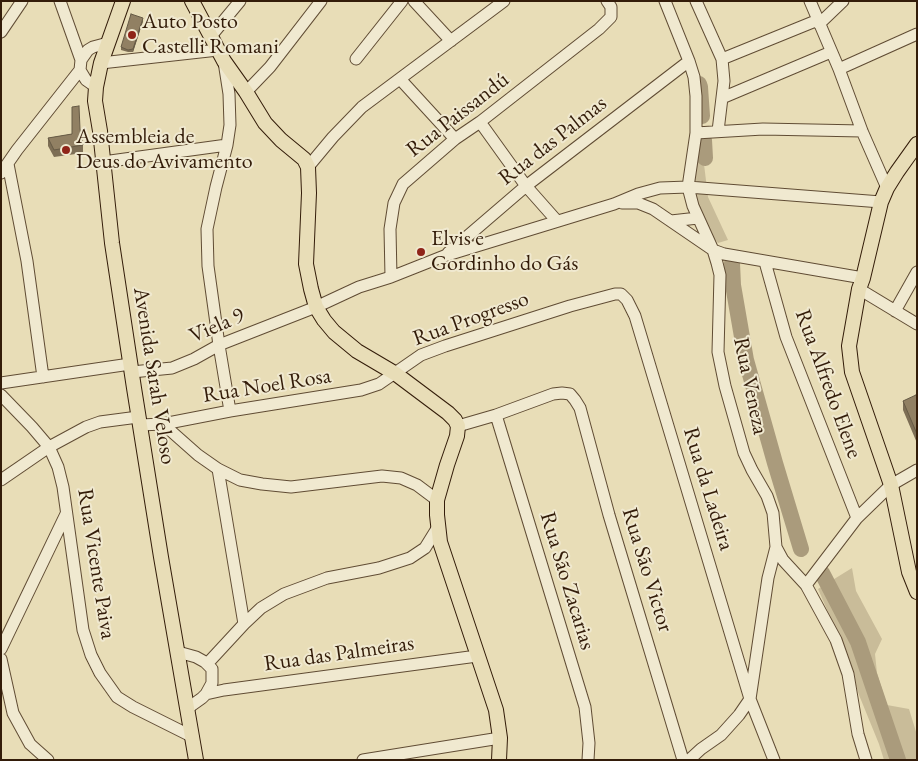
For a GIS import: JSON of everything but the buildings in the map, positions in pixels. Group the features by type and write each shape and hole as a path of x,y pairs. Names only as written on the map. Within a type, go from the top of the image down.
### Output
{"main road":[{"name":"Avenida Sarah Veloso","path":"123,1 101,63 95,101 100,130 112,243 139,421 196,760"},
{"path":"192,1 221,56 266,123 281,140 304,159 308,167 309,193 306,264 316,307 324,320 334,332 357,351 396,374 448,412 458,426 457,436 437,500 438,527 440,542 496,710 500,738 499,760"},
{"path":"915,149 897,172 881,202 861,283 849,346 852,372 891,486 909,572 916,588"}],"street":[{"path":"1,32 22,1"},
{"path":"60,1 86,80 96,87"},
{"path":"211,36 240,1"},
{"path":"246,92 270,66 321,1"},
{"path":"356,59 402,1"},
{"path":"414,1 450,41"},
{"path":"308,167 362,107 504,1"},
{"name":"Rua Paissandú","path":"391,277 390,228 394,202 403,184 455,139 480,122 599,29 611,17 607,1"},
{"name":"Rua Veneza","path":"665,1 694,77 696,133 688,187 693,206 713,250 720,275 718,352 725,386 744,453 774,513 776,547"},
{"path":"696,1 722,59 724,81 718,131"},
{"path":"810,1 887,188"},
{"path":"722,59 819,22 843,1"},
{"path":"839,69 917,34"},
{"path":"43,377 27,261 4,169 80,65 88,50 108,43"},
{"path":"722,98 831,52"},
{"path":"101,63 221,56 229,94 230,125 208,229 208,266 230,411"},
{"name":"Rua das Palmas","path":"444,256 526,186 689,61"},
{"path":"400,79 455,139"},
{"path":"480,122 526,186 557,221"},
{"path":"696,133 763,129 862,131"},
{"path":"103,162 227,145"},
{"path":"444,256 660,188 688,187 881,202"},
{"path":"653,208 656,192 660,188"},
{"path":"614,204 638,203 653,208 713,250 724,254 861,283 895,311 917,324"},
{"path":"671,221 698,218"},
{"name":"Viela 9","path":"1,382 131,368 172,368 194,359 219,345 316,307 358,287 391,277 444,256"},
{"name":"Rua Alfredo Elene","path":"765,262 786,337 857,518"},
{"path":"895,311 917,272"},
{"name":"Rua Progresso","path":"396,374 421,355 445,346 570,306 621,294"},
{"name":"Rua da Ladeira","path":"621,294 628,300 635,316 750,699 774,760"},
{"name":"Rua Noel Rosa","path":"1,480 49,448 86,427 100,422 139,421 163,424 360,390 379,384 396,374"},
{"name":"Rua São Victor","path":"496,415 553,394 562,393 570,394 580,408 609,515 683,760"},
{"name":"Rua Vicente Paiva","path":"1,395 49,448 58,467 76,569 83,630 91,656 100,673 117,697 192,737"},
{"path":"458,426 496,415"},
{"name":"Rua São Zacarias","path":"496,415 585,707 589,743 588,760"},
{"path":"163,424 198,455 218,469 240,480 291,487 382,476 401,478 417,485 437,500"},
{"path":"218,469 244,624"},
{"path":"806,584 857,518 891,486 917,470"},
{"path":"1,649 66,514"},
{"path":"207,664 261,608 284,594 326,578 378,568 410,558 425,548 438,527"},
{"path":"776,547 783,560 806,584 836,640 848,674 858,734 866,760"},
{"path":"689,760 721,735 750,699 768,578 776,547"},
{"path":"178,652 196,657 212,669 212,683 206,694 188,708"},
{"name":"Rua das Palmeiras","path":"206,694 234,688 477,656"},
{"path":"1,659 13,713 30,744 48,760"},
{"path":"363,760 500,738"}],"shaded area":[{"path":"703,156 708,197 728,240 718,243 706,229 694,195 695,164"},
{"path":"852,568 856,591 882,639 875,654 877,673 887,705 909,709 917,735 917,760 884,760 859,695 845,651 818,589"}],"waterway":[{"path":"699,84 702,116"},
{"path":"704,140 705,158"},
{"path":"732,263 733,285 746,360 801,549"},
{"path":"822,573 858,642 898,760"}],"place":[{"name":"Auto Posto Castelli Romani","path":"132,35"},
{"name":"Assembleia de Deus do Avivamento","path":"66,150"},
{"name":"Elvis e Gordinho do Gás","path":"421,252"}]}
